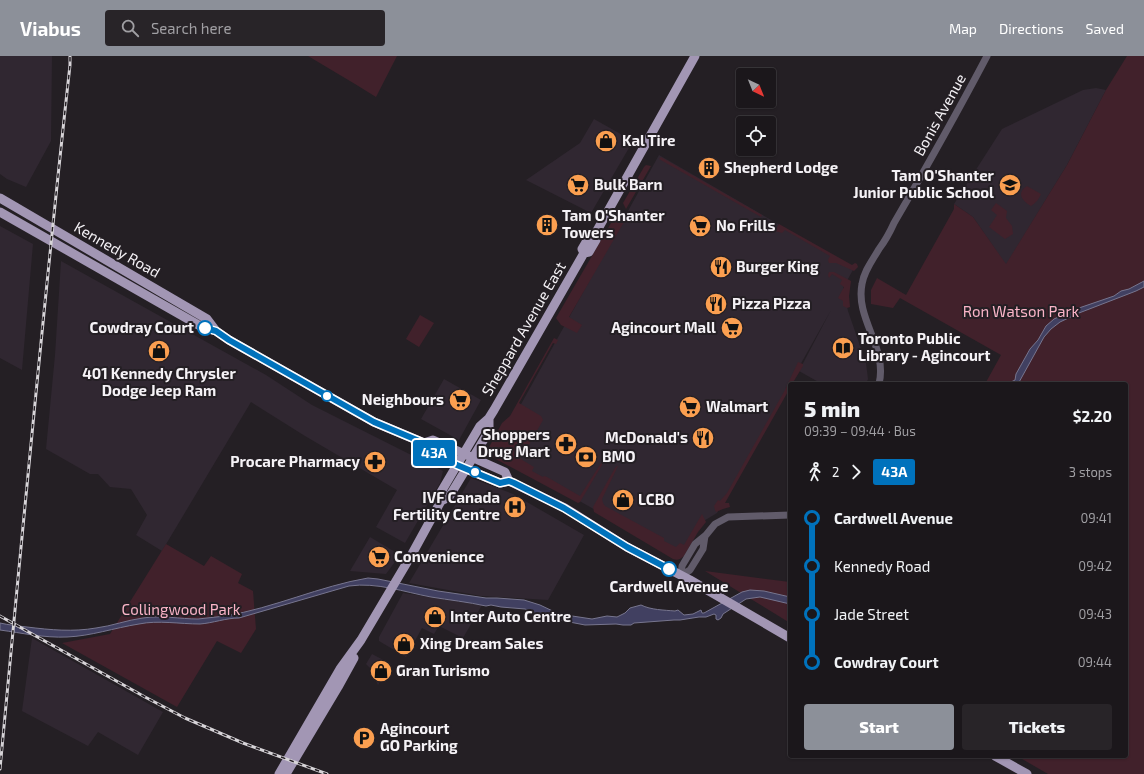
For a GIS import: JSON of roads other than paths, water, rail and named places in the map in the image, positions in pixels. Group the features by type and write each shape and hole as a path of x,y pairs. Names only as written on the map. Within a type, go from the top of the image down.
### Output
{"main road":[{"name":"Sheppard Avenue East","path":"279,774 340,669 361,640 400,574 441,501 441,492 480,426 489,418 584,253 589,252 596,240 594,236 696,56"},
{"name":"Kennedy Road","path":"0,198 207,319 216,331 229,340 348,408 374,422 424,443 432,440 505,472 509,481"},
{"name":"Kennedy Road","path":"0,212 202,328 216,331"},
{"name":"Sheppard Avenue East","path":"441,501 449,497 489,431 489,418"},
{"name":"Kennedy Road","path":"424,443 426,450 457,465 500,483 509,481 564,508 627,547 788,637"},
{"name":"Sheppard Avenue East","path":"286,774 342,680 352,662 361,640"},
{"path":"999,758 1027,774"}],"street":[{"name":"Bonis Avenue","path":"879,382 881,374 880,361 861,300 861,290 864,277 866,271 957,114 987,56"},
{"path":"681,576 690,570 703,549 705,536 715,524 728,517 788,515"}],"railway":[{"path":"0,769 70,56"},
{"path":"0,616 185,718 243,743 327,774"}],"place":[{"name":"Kal Tire","path":"606,141"},
{"name":"Shepherd Lodge","path":"709,168"},
{"name":"Bulk Barn","path":"578,185"},
{"name":"Tam O'Shanter Junior Public School","path":"1010,185"},
{"name":"Tam O'Shanter Towers","path":"547,225"},
{"name":"No Frills","path":"700,226"},
{"name":"Burger King","path":"721,267"},
{"name":"Pizza Pizza","path":"716,304"},
{"name":"Cowdray Court","path":"205,328"},
{"name":"Agincourt Mall","path":"732,328"},
{"name":"Toronto Public Library - Agincourt","path":"843,348"},
{"name":"401 Kennedy Chrysler Dodge Jeep Ram","path":"159,351"},
{"name":"Neighbours","path":"460,400"},
{"name":"Walmart","path":"690,407"},
{"name":"McDonald's","path":"703,438"},
{"name":"Shoppers Drug Mart","path":"566,444"},
{"name":"BMO","path":"586,457"},
{"name":"Procare Pharmacy","path":"375,462"},
{"name":"LCBO","path":"623,500"},
{"name":"IVF Canada Fertility Centre","path":"515,507"},
{"name":"Convenience","path":"379,557"},
{"name":"Cardwell Avenue","path":"669,569"},
{"name":"Inter Auto Centre","path":"435,617"},
{"name":"Xing Dream Sales","path":"404,644"},
{"name":"Gran Turismo","path":"381,671"},
{"name":"Agincourt GO Parking","path":"364,738"}],"park label":[{"name":"Ron Watson Park","path":"1021,312"},
{"name":"Collingwood Park","path":"181,610"}]}
